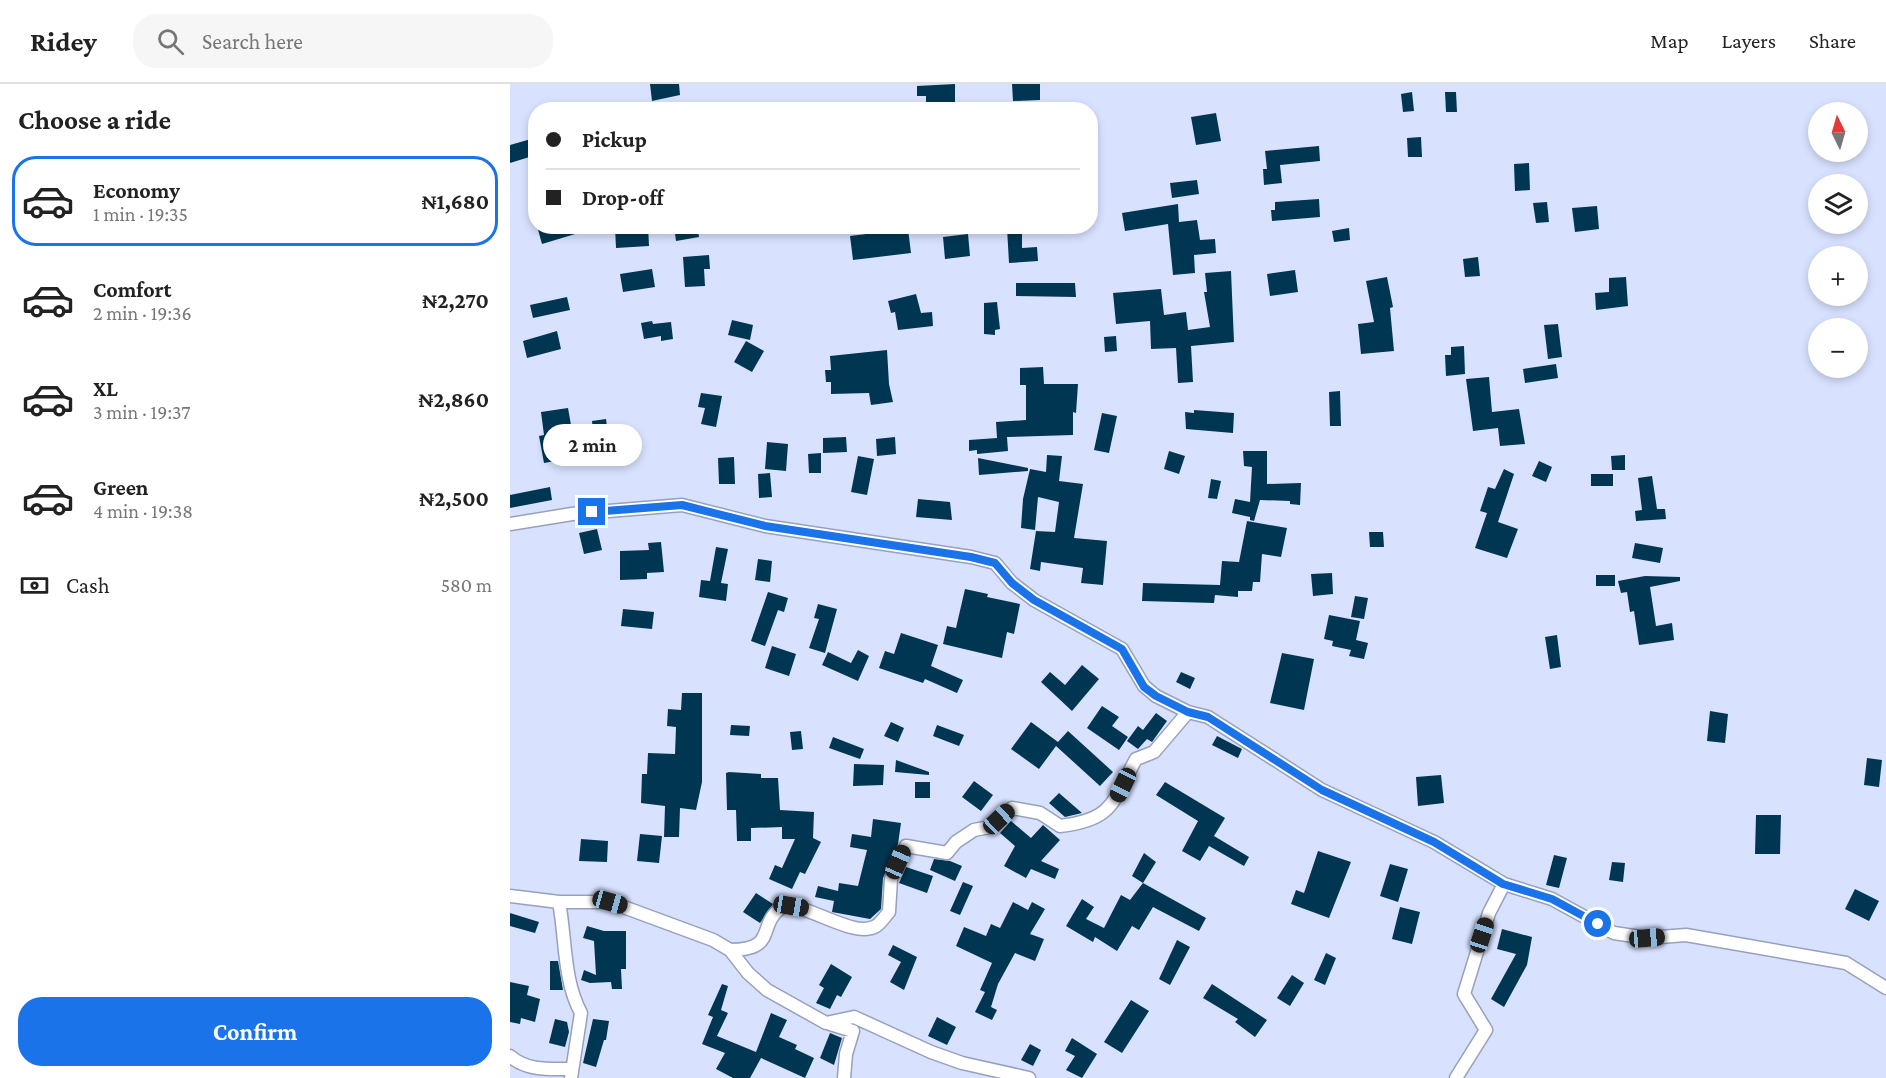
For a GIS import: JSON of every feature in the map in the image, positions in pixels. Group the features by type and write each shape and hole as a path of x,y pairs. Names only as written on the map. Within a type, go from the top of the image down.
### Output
{"street":[{"path":"510,524 572,514 682,505 765,526 995,563 1012,583 1034,600 1122,649 1144,687 1188,712 1208,717 1322,790 1434,842 1503,884 1552,899 1614,933 1647,938 1686,935 1846,963 1886,987"},
{"path":"730,950 755,948 762,941 774,915 784,906 805,908 856,929 875,926 890,912 891,879 906,846 947,853 956,842 974,830 990,827 1012,808 1040,813 1060,826 1086,822 1099,817 1116,800 1136,759 1154,752 1188,712"},
{"path":"1456,1078 1486,1030 1464,994 1489,913 1503,884"},
{"path":"510,896 559,902 610,902 713,940 730,950 748,973 767,990 830,1024 853,1031 846,1054 844,1078"},
{"path":"510,1056 523,1065 571,1074 581,1013 576,1005 567,969 559,902"},
{"path":"830,1024 854,1017 931,1053 962,1064 1029,1078"}],"building":[{"path":"650,84 679,84 680,95 652,101"},
{"path":"955,84 955,102 926,102 926,96 917,96 917,86"},
{"path":"1012,84 1040,84 1040,100 1013,101"},
{"path":"1412,92 1414,111 1403,112 1401,94"},
{"path":"1445,92 1456,92 1457,112 1446,112"},
{"path":"1216,113 1221,141 1196,145 1191,117"},
{"path":"1421,137 1422,157 1408,157 1407,138"},
{"path":"528,140 528,157 510,163 510,145"},
{"path":"1319,146 1320,161 1280,165 1282,183 1264,185 1263,169 1267,169 1265,151"},
{"path":"1529,163 1530,190 1515,191 1514,164"},
{"path":"1197,180 1199,194 1172,198 1170,183"},
{"path":"1319,199 1320,217 1272,221 1271,210 1275,210 1275,202"},
{"path":"1547,202 1549,222 1536,223 1533,203"},
{"path":"1178,204 1179,222 1197,220 1200,240 1215,239 1216,253 1194,255 1195,273 1173,275 1168,224 1125,231 1122,213"},
{"path":"1597,206 1599,229 1575,232 1572,208"},
{"path":"1349,228 1350,240 1334,242 1332,231"},
{"path":"539,234 575,234 542,244"},
{"path":"615,234 648,234 649,246 616,248"},
{"path":"675,234 698,234 699,237 676,241"},
{"path":"909,234 911,253 853,260 850,236"},
{"path":"968,234 970,256 945,259 943,237"},
{"path":"1007,234 1022,234 1022,248 1037,247 1038,261 1009,263"},
{"path":"709,255 710,269 704,269 705,286 685,287 683,257"},
{"path":"1478,257 1480,276 1465,277 1463,259"},
{"path":"652,269 655,287 623,292 620,274"},
{"path":"1295,270 1298,292 1270,296 1267,274"},
{"path":"1231,271 1234,342 1191,346 1193,382 1178,383 1176,348 1151,349 1150,321 1116,324 1113,293 1161,289 1164,315 1186,312 1188,330 1210,327 1204,292 1207,292 1205,273"},
{"path":"1387,277 1393,307 1390,308 1394,351 1361,354 1358,324 1374,322 1366,281"},
{"path":"1626,277 1628,306 1596,310 1595,293 1609,292 1609,278"},
{"path":"1016,283 1075,283 1076,297 1016,296"},
{"path":"916,294 921,313 932,312 933,326 898,330 895,312 891,313 888,301"},
{"path":"567,297 570,310 533,318 530,305"},
{"path":"997,302 1000,329 995,330 995,335 984,334 984,303"},
{"path":"732,320 753,325 750,340 728,335"},
{"path":"652,321 653,324 671,322 673,339 661,341 661,336 644,339 641,323"},
{"path":"1558,324 1562,357 1548,359 1544,325"},
{"path":"557,331 561,349 527,358 523,341"},
{"path":"1116,336 1117,351 1105,352 1104,337"},
{"path":"746,341 764,351 752,372 734,362"},
{"path":"1464,346 1465,374 1446,376 1445,355 1451,355 1451,347"},
{"path":"887,350 889,384 893,402 871,405 869,393 831,394 831,382 826,382 825,370 831,370 830,356"},
{"path":"1556,364 1558,378 1525,383 1523,369"},
{"path":"1043,367 1044,384 1078,384 1076,413 1073,412 1073,435 1007,437 1008,451 977,454 977,450 969,451 969,440 997,438 996,422 1026,420 1026,385 1020,385 1020,368"},
{"path":"1489,377 1492,412 1519,409 1525,444 1500,446 1498,428 1473,431 1466,379"},
{"path":"1340,391 1341,426 1330,426 1329,392"},
{"path":"701,393 722,396 716,427 701,424 705,408 698,407"},
{"path":"568,408 571,425 567,425 573,454 565,456 566,459 544,463 539,436 544,435 541,412"},
{"path":"1194,410 1234,413 1233,433 1186,429 1185,412 1194,413"},
{"path":"1102,413 1117,416 1109,453 1094,450"},
{"path":"606,419 611,459 596,461 592,421"},
{"path":"846,437 847,452 823,453 823,438"},
{"path":"895,437 896,454 877,456 876,439"},
{"path":"767,442 788,444 786,471 765,469"},
{"path":"1169,451 1185,456 1179,474 1164,469"},
{"path":"1243,451 1267,451 1267,484 1301,483 1300,505 1290,504 1290,501 1260,500 1254,521 1250,520 1250,517 1232,513 1235,499 1250,502 1252,467 1244,466"},
{"path":"821,453 821,473 809,473 808,454"},
{"path":"1047,455 1062,456 1059,481 1083,484 1074,538 1107,541 1103,585 1081,583 1083,568 1041,562 1040,571 1030,569 1036,531 1055,532 1059,502 1038,497 1035,530 1021,528 1023,499 1030,469 1046,472"},
{"path":"1625,455 1625,470 1612,470 1611,456"},
{"path":"858,456 874,459 867,495 851,492"},
{"path":"734,457 735,484 719,484 718,458"},
{"path":"978,458 1028,468 1028,471 979,475"},
{"path":"1539,461 1552,467 1546,482 1532,476"},
{"path":"1504,469 1514,474 1498,522 1518,529 1507,558 1475,548 1487,513 1480,511 1488,487 1495,489"},
{"path":"770,473 772,497 759,498 758,474"},
{"path":"1591,474 1613,474 1613,486 1591,486"},
{"path":"1652,476 1657,509 1665,509 1666,519 1636,521 1635,511 1642,510 1638,478"},
{"path":"1211,479 1221,481 1217,499 1208,498"},
{"path":"550,487 552,500 510,508 510,495"},
{"path":"918,499 950,502 952,520 916,517"},
{"path":"1247,521 1287,528 1281,557 1262,554 1260,582 1253,582 1252,591 1238,591 1238,597 1215,595 1214,603 1142,601 1143,583 1220,585 1222,561 1239,562"},
{"path":"597,529 602,550 584,554 579,533"},
{"path":"1369,532 1383,532 1384,547 1370,547"},
{"path":"661,542 664,572 647,573 647,579 620,580 620,551 649,550 648,543"},
{"path":"1635,543 1663,548 1660,563 1632,558"},
{"path":"716,547 728,549 721,583 728,584 726,601 699,597 701,580 710,581"},
{"path":"758,559 772,561 770,582 755,580"},
{"path":"1332,573 1333,594 1313,596 1311,574"},
{"path":"1596,575 1615,575 1615,586 1596,586"},
{"path":"1645,576 1680,577 1680,581 1650,587 1656,626 1672,623 1674,640 1639,645 1634,611 1630,612 1627,592 1621,593 1618,581"},
{"path":"965,589 988,594 987,597 1020,604 1014,634 1007,632 1002,658 943,644 947,626 956,628"},
{"path":"768,592 788,598 784,612 778,610 765,646 751,641"},
{"path":"1355,596 1368,598 1364,619 1351,617"},
{"path":"818,604 837,609 825,653 809,648 819,619 814,618"},
{"path":"623,609 654,612 652,629 621,626"},
{"path":"1329,615 1360,621 1356,640 1368,643 1364,659 1349,656 1351,650 1332,646 1333,641 1324,639"},
{"path":"901,633 938,645 931,666 963,680 957,693 925,679 923,683 879,668 885,651 894,654"},
{"path":"1557,635 1561,667 1550,669 1545,637"},
{"path":"772,646 796,654 789,676 765,668"},
{"path":"858,650 869,656 858,681 822,665 828,652 851,663"},
{"path":"1282,653 1314,659 1304,710 1270,703"},
{"path":"1082,665 1099,679 1072,711 1041,682 1050,672 1065,685"},
{"path":"1181,672 1195,678 1190,689 1176,682"},
{"path":"682,693 702,693 702,782 696,810 680,808 679,837 664,837 665,806 641,803 642,774 647,774 648,753 675,754 676,727 667,726 668,709 681,710"},
{"path":"1102,706 1119,717 1112,726 1128,737 1119,750 1087,728"},
{"path":"1710,711 1728,714 1725,743 1707,741"},
{"path":"1156,713 1167,721 1152,742 1147,739 1138,749 1127,741 1138,726 1143,730"},
{"path":"891,722 904,728 898,742 884,736"},
{"path":"1031,722 1058,742 1068,731 1113,772 1100,786 1056,746 1039,769 1011,749"},
{"path":"731,725 750,726 749,736 730,735"},
{"path":"937,725 964,735 959,746 933,736"},
{"path":"801,731 803,749 792,750 790,732"},
{"path":"1217,736 1242,749 1238,758 1212,745"},
{"path":"833,737 864,749 860,759 829,748"},
{"path":"1867,758 1882,760 1879,787 1864,785"},
{"path":"896,760 929,772 929,775 895,772"},
{"path":"854,764 884,765 883,785 853,786"},
{"path":"726,773 761,774 761,778 778,778 780,810 814,812 813,838 821,842 805,874 800,872 792,889 769,879 775,865 782,868 795,839 782,839 782,827 751,828 751,841 737,841 736,810 727,810"},
{"path":"1441,775 1444,803 1418,806 1416,777"},
{"path":"974,781 993,795 981,811 962,797"},
{"path":"915,782 930,782 930,798 915,798"},
{"path":"1165,782 1225,818 1214,836 1249,857 1244,866 1209,846 1200,861 1182,851 1198,821 1156,795"},
{"path":"1059,793 1082,813 1065,817 1049,803"},
{"path":"1756,815 1781,815 1780,854 1755,854"},
{"path":"873,819 901,823 898,844 883,878 881,909 870,919 832,912 834,901 815,897 818,886 838,891 839,883 858,886 867,850 850,847 852,834 871,837"},
{"path":"1011,821 1031,838 1043,825 1060,840 1041,861 1059,869 1055,879 1031,869 1026,878 1004,866 1015,846 1000,833"},
{"path":"640,834 662,836 659,863 637,861"},
{"path":"581,839 608,841 607,862 579,861"},
{"path":"1318,851 1351,862 1329,918 1291,904 1296,890 1304,893"},
{"path":"1144,853 1156,862 1143,883 1132,876"},
{"path":"1554,855 1567,858 1559,888 1546,885"},
{"path":"934,859 950,861 962,866 955,881 930,870"},
{"path":"1612,862 1625,863 1623,882 1609,880"},
{"path":"1390,864 1408,869 1398,902 1380,896"},
{"path":"906,867 933,876 927,893 899,883"},
{"path":"963,882 973,886 960,915 950,911"},
{"path":"1143,883 1206,918 1199,931 1153,907 1139,930 1132,926 1117,951 1095,937 1093,942 1066,926 1082,899 1094,907 1086,919 1104,928 1121,895 1130,900"},
{"path":"1855,889 1879,901 1869,921 1845,909"},
{"path":"756,893 773,904 760,923 743,912"},
{"path":"1013,902 1028,910 1032,902 1045,909 1030,934 1044,939 1035,961 1015,953 998,984 991,1007 997,1010 992,1020 975,1012 985,992 980,990 992,963 956,946 964,927 986,936 991,924 1000,928"},
{"path":"1400,907 1420,912 1412,944 1392,939"},
{"path":"510,913 539,922 535,933 510,926"},
{"path":"587,926 604,931 626,931 626,969 621,969 622,989 612,989 611,982 590,983 581,980 584,970 596,975 594,941 583,938"},
{"path":"1502,929 1532,937 1527,965 1504,1007 1491,999 1516,954 1497,949"},
{"path":"1177,940 1190,947 1170,985 1159,979"},
{"path":"893,945 917,957 904,990 890,982 901,962 888,955"},
{"path":"1326,953 1336,958 1325,985 1314,980"},
{"path":"550,961 558,961 563,990 550,990"},
{"path":"831,964 852,977 841,997 837,995 830,1009 816,1003 824,988 819,985"},
{"path":"1292,975 1304,983 1290,1006 1277,998"},
{"path":"510,982 529,986 527,995 540,999 535,1022 521,1018 520,1024 510,1022"},
{"path":"722,984 728,986 721,1010 728,1013 717,1036 756,1052 771,1013 787,1020 779,1037 797,1045 795,1049 814,1058 805,1078 761,1058 750,1078 733,1078 716,1069 725,1053 702,1044 713,1017 708,1015"},
{"path":"1212,984 1267,1020 1255,1037 1235,1022 1238,1019 1203,998"},
{"path":"1131,1000 1149,1011 1122,1053 1104,1042"},
{"path":"937,1017 956,1027 947,1045 928,1036"},
{"path":"555,1019 567,1022 569,1032 565,1047 549,1043"},
{"path":"593,1019 609,1021 606,1040 604,1040 596,1067 583,1063"},
{"path":"830,1033 842,1038 834,1065 820,1058"},
{"path":"1072,1038 1097,1054 1082,1078 1066,1070 1075,1056 1065,1051"},
{"path":"1030,1044 1041,1050 1033,1066 1021,1060"}],"route":[{"path":"592,512 682,505 765,526 971,557 995,563 1012,583 1034,600 1122,649 1144,687 1156,696 1188,712 1208,717 1237,738 1322,790 1434,842 1503,884 1552,899 1598,924"}]}
